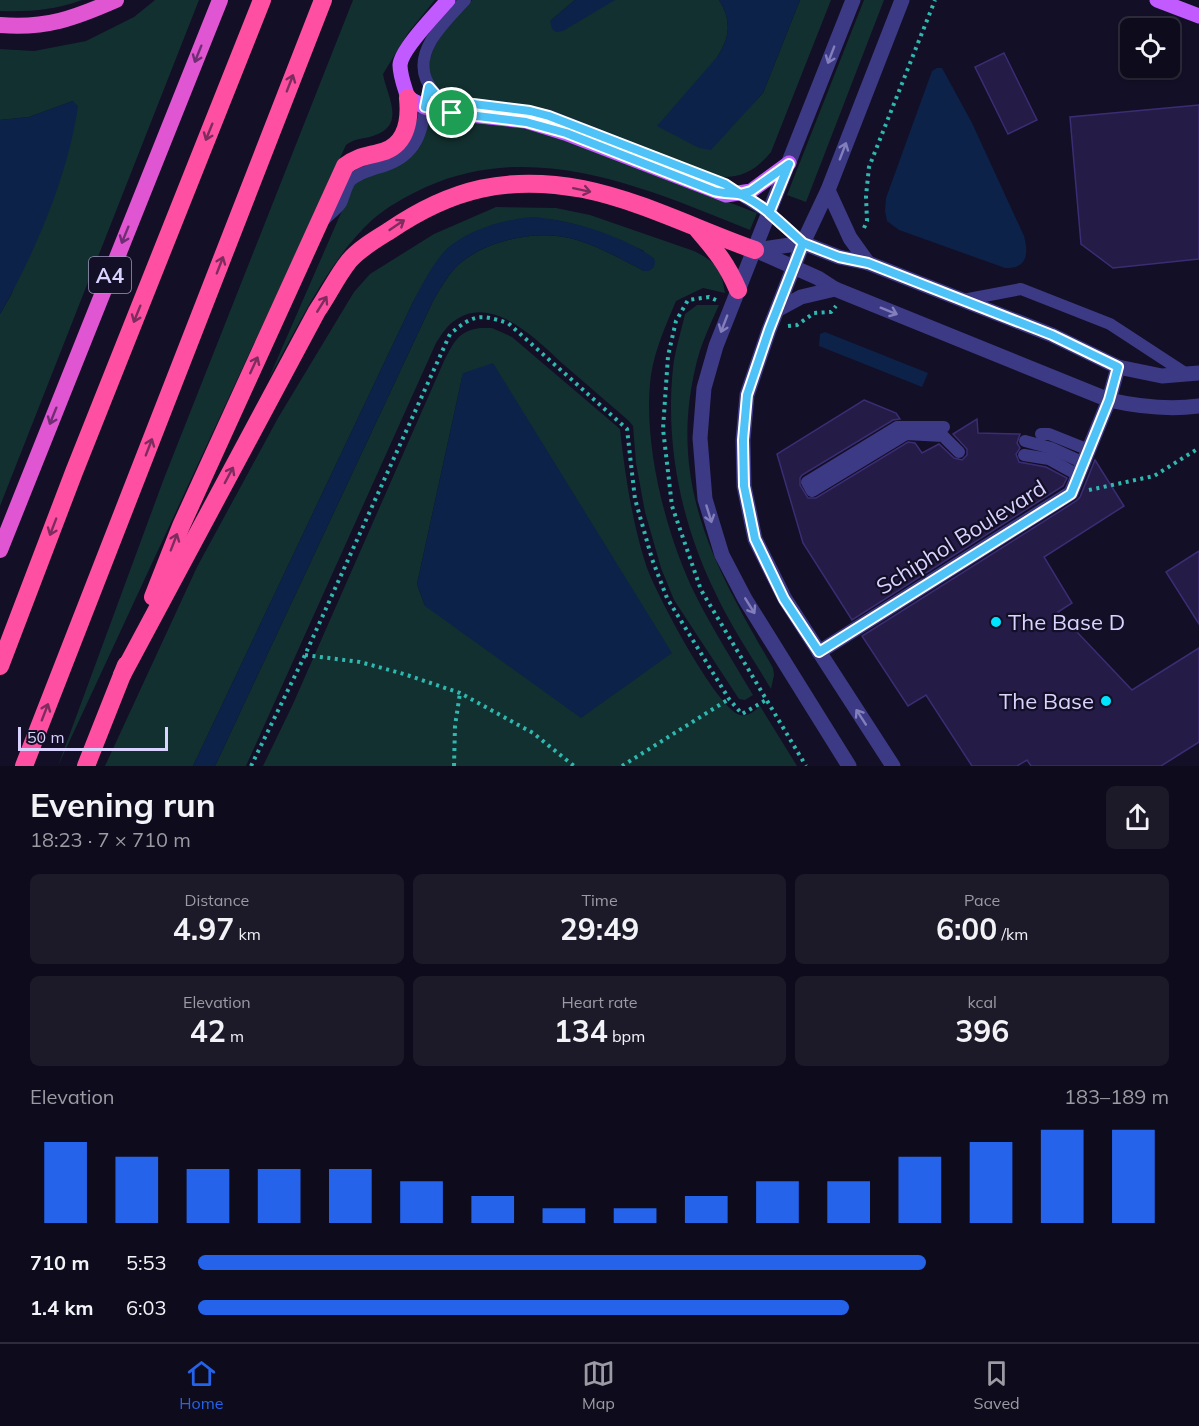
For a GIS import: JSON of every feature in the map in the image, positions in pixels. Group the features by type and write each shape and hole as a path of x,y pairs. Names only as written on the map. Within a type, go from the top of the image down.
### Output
{"highway":[{"path":"0,25 36,26 77,17 116,0"},
{"name":"A4","path":"0,550 220,0"},
{"name":"A4","path":"0,666 262,0"},
{"path":"24,766 323,0"},
{"path":"86,766 181,526 345,166 354,159 387,150 398,142 408,121 408,98"},
{"path":"122,675 317,311 350,260 415,213 457,194 505,183 550,184 585,189 648,209 755,250"},
{"path":"696,228 729,268 738,290"}],"main road":[{"path":"448,0 421,30 401,60 401,75 408,98 425,107 441,112 526,122 566,133 726,195 751,191 789,164"},
{"path":"1157,0 1199,16"}],"street":[{"path":"849,766 745,599 722,555 705,499 700,438 704,388 716,346 853,0"},
{"path":"893,766 784,599 755,539 744,486 743,440 747,395 792,268 828,189 902,0"},
{"path":"828,189 850,238 868,263"},
{"path":"755,250 803,243 839,257 868,263 1052,335 1118,367 1162,376 1194,374"},
{"path":"755,250 818,278 835,289 1109,400 1144,408 1199,406"},
{"path":"777,310 801,297 835,289"},
{"name":"Schiphol Boulevard","path":"819,652 1071,494 1109,400 1118,367"}],"lane":[{"path":"465,0 446,20 425,55 424,75 429,87 436,95 449,101 530,111 549,116 725,184 769,213 803,243"},
{"path":"317,227 340,205 350,182 361,174 404,157 413,148 424,121 429,87"},
{"path":"963,300 1021,289 1110,324 1194,374"},
{"path":"944,427 897,427 807,482 812,491 906,434 943,436 959,452"},
{"path":"1041,434 1049,434 1084,463"},
{"path":"1025,441 1051,448 1084,463"},
{"path":"1024,455 1084,463"}],"path":[{"path":"251,766 305,655 450,334 468,319 487,317 508,323 627,429 635,500 652,559 667,598 729,699 742,714 766,700"},
{"path":"1071,494 1154,476 1199,448"},
{"path":"305,655 360,662 460,693 532,733 574,766"},
{"path":"454,766 455,726 460,693"},
{"path":"622,766 729,699"}],"green space":[{"path":"0,0 82,0 31,11 0,11"},
{"path":"155,0 199,0 0,506 0,314 12,293 73,101 29,117 0,120 0,49 34,51 86,41 134,17"},
{"path":"353,0 435,0 408,33 383,74 391,101 392,118 389,125 373,136 346,145 58,766 163,481"},
{"path":"472,0 575,0 550,21 615,0 719,0 726,15 728,29 725,43 717,57 746,111 763,93 800,0 831,0 771,152 760,164 748,172 719,177 439,92 430,75 431,55 442,34"},
{"path":"864,0 884,0 806,202 787,195"},
{"path":"430,115 537,129 757,213 750,230 631,185 550,168 508,167 467,173 426,187 372,220 341,255 314,296 268,380 355,181"},
{"path":"496,207 556,208 590,215 694,251 717,267 725,293 703,288 676,301 661,337 651,375 650,429 653,459 666,517 685,572 709,621 753,695 745,700 739,699 674,600 661,568 645,512 636,463 633,426 528,333 500,317 486,313 471,313 450,324 436,343 246,766 215,766 433,301 452,272 461,262 492,245 520,237 550,235 586,243 644,271 644,251 603,233 562,221 520,219 498,223 456,243 445,251 428,276 413,302 193,766 105,766 197,567 278,418 354,292 370,274 434,234"},
{"path":"697,305 719,305 698,357 689,408 688,449 693,488 702,524 716,560 773,668 771,689 720,603 702,564 684,510 678,482 671,425 673,368 685,314"},
{"path":"492,328 512,337 620,429 630,498 641,548 652,579 673,622 702,672 729,708 740,715 746,715 760,706 797,766 263,766 293,704 444,361 458,338 473,329","holes":["463,373 425,606 417,584"]}],"water":[{"path":"575,0 615,0 563,31 556,32 552,29 550,21"},
{"path":"719,0 800,0 763,93 711,150 699,148 657,126 717,57 725,43 728,22"},
{"path":"942,68 972,123 1024,236 1025,259 1018,266 1005,268 899,230 887,221 886,198 932,71"},
{"path":"73,101 78,106 67,159 58,186 26,266 0,314 0,120 29,117"},
{"path":"533,217 580,225 626,242 654,258 653,268 644,271 586,243 550,235 520,237 492,245 467,258 456,267 433,301 215,766 193,766 413,302 432,268 454,243 475,231 510,220"},
{"path":"825,332 928,373 922,387 819,346 820,334"},
{"path":"493,363 672,653 581,718 425,606 417,584 463,373"}],"building":[{"path":"1004,53 1037,120 1008,134 975,67"},
{"path":"1199,105 1199,259 1113,268 1081,244 1070,117"},
{"path":"864,400 896,413 900,419 893,420 802,475 800,485 808,498 816,498 908,442 915,443 922,453 939,444 954,458 962,460 967,455 967,449 953,434 977,419 978,433 1020,434 1017,443 1020,448 1016,454 1019,462 1046,467 1067,478 1063,486 852,620 803,543 777,454"},
{"path":"1095,460 1124,506 1044,557 1072,603 1058,612 1132,690 1199,648 1199,742 1161,766 1031,766 1027,760 1017,766 972,766 926,695 908,706 862,636 1076,501 1080,497"},
{"path":"1199,551 1199,624 1166,572"}],"place":[{"name":"The Base D","path":"996,622"},
{"name":"The Base","path":"1106,701"}],"route":[{"path":"452,113 425,107 429,87 436,95 449,101 530,111 549,116 725,184 740,194 751,191 789,164 769,213 803,243 839,257 868,263 1052,335 1118,367 1109,400 1071,494 819,652 784,599 755,539 744,486 743,440 747,395 769,330 803,243 769,213 740,194 726,195 714,191 566,133 526,122 452,113"}]}
